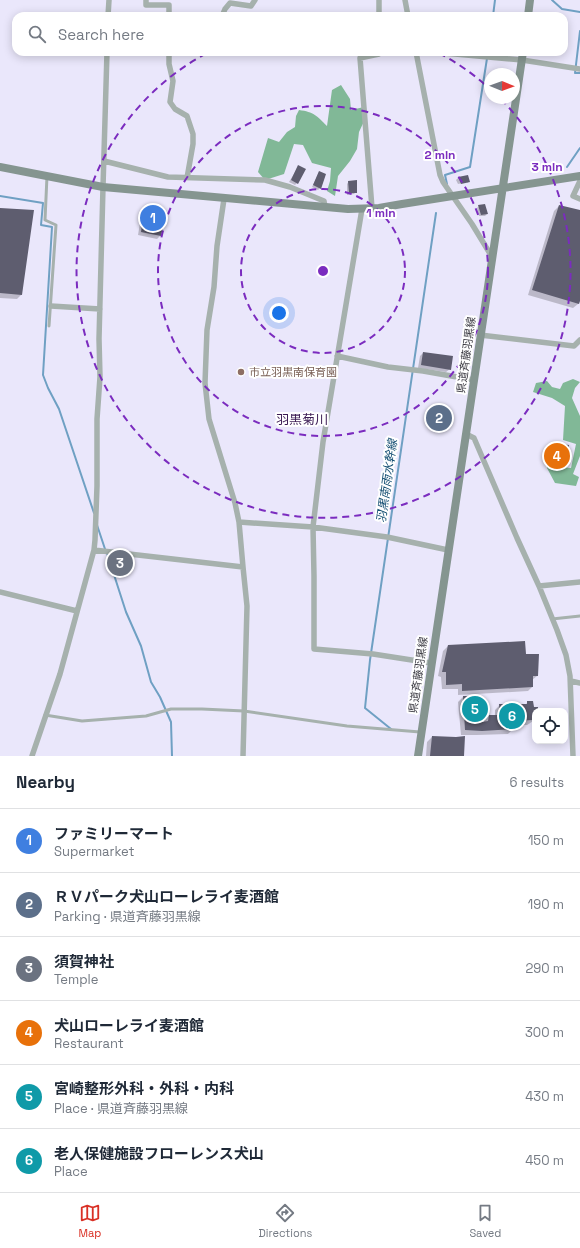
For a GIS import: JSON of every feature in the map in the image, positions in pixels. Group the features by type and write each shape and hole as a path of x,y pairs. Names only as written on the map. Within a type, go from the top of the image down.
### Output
{"main road":[{"path":"528,12 530,0"},
{"name":"県道斉藤羽黒線","path":"418,756 522,56"},
{"path":"0,167 102,187 348,209 372,208 580,176"}],"street":[{"path":"108,12 109,0"},
{"path":"146,0 146,5 169,5 169,12"},
{"path":"224,12 230,4 251,6 255,0"},
{"path":"379,0 379,12"},
{"path":"405,0 407,12"},
{"path":"32,756 60,674 76,611 94,550 97,486 97,419 100,377 102,187 108,56"},
{"path":"169,56 169,64 173,81 170,102 176,110 187,116 193,134 193,144 187,178"},
{"path":"370,56 360,58 372,208"},
{"path":"417,56 440,175 492,257"},
{"path":"487,56 522,56 580,69"},
{"path":"104,160 168,177 265,180 290,187 324,201 325,207"},
{"path":"580,181 572,196 580,199"},
{"path":"224,199 217,246 214,287 207,330 205,384 209,419 235,503 239,522 247,606 243,756"},
{"path":"362,209 323,442 313,526 314,650 371,654 431,663"},
{"path":"51,306 100,309"},
{"path":"480,335 574,346 580,340"},
{"path":"337,356 388,367 474,380"},
{"path":"466,434 474,438 516,538 539,586 566,655 571,681 573,756"},
{"path":"239,522 313,526 389,538 448,550"},
{"path":"94,550 243,567"},
{"path":"539,586 580,582"},
{"path":"0,592 76,611"},
{"path":"571,681 580,683"}],"lane":[{"path":"48,176 44,220 56,225 49,326"},
{"path":"552,619 580,616"},
{"path":"46,715 82,721 146,716 168,709 188,708 244,711 347,726 421,732"}],"green space":[{"path":"341,85 350,99 351,110 364,107 366,117 359,132 357,149 338,176 335,196 327,191 330,181 331,168 312,163 303,145 294,144 284,174 265,180 258,172 268,138 279,142 287,132 295,127 296,116 299,110 315,115 327,126 332,90"},
{"path":"573,379 580,382 575,388 572,398 580,416 580,456 573,474 579,477 576,486 555,483 547,468 547,466 571,468 576,444 563,440 565,406 552,398 533,392 536,383 547,381 552,387 560,389 563,383"}],"building":[{"path":"298,165 306,169 298,184 291,180"},
{"path":"319,171 326,174 321,189 313,185"},
{"path":"468,175 470,182 461,184 458,177"},
{"path":"357,180 357,193 349,193 348,181"},
{"path":"485,204 488,214 481,215 478,205"},
{"path":"559,205 580,210 579,304 532,290"},
{"path":"0,208 34,210 22,295 0,293"},
{"path":"143,218 164,222 161,236 141,232"},
{"path":"423,352 453,356 451,370 421,365"},
{"path":"552,443 569,445 567,462 545,459 546,452 550,452"},
{"path":"525,641 526,654 539,654 538,676 533,676 533,687 462,691 462,684 446,685 446,672 442,672 448,645"},
{"path":"463,696 482,696 483,704 486,704 486,714 481,714 482,722 488,721 489,715 500,715 499,704 527,704 527,701 533,701 534,707 538,707 532,708 532,720 514,721 514,729 482,731 465,730"},
{"path":"432,736 465,736 464,756 430,756"}],"waterway":[{"name":"羽黒南雨水幹線","path":"494,12 495,0"},
{"path":"552,0 562,9 580,12"},
{"path":"580,31 575,73 580,73"},
{"name":"羽黒南雨水幹線","path":"447,184 445,175 470,167 487,56"},
{"path":"567,167 580,148"},
{"path":"0,196 43,203 41,225 52,227 43,375 59,409 94,513"},
{"name":"羽黒南雨水幹線","path":"391,729 365,708 370,660 436,213"},
{"path":"97,525 105,549"},
{"path":"107,553 126,612 141,646 151,682 160,697 171,722 172,756"}],"place":[{"name":"ファミリーマート","path":"153,218"},
{"name":"市立羽黒南保育園","path":"241,372"},
{"name":"ＲＶパーク犬山ローレライ麦酒館","path":"439,418"},
{"name":"犬山ローレライ麦酒館","path":"557,456"},
{"name":"須賀神社","path":"120,563"},
{"name":"宮崎整形外科・外科・内科","path":"475,709"},
{"name":"老人保健施設フローレンス犬山","path":"512,716"}],"district":[{"name":"羽黒菊川","path":"302,419"}]}
